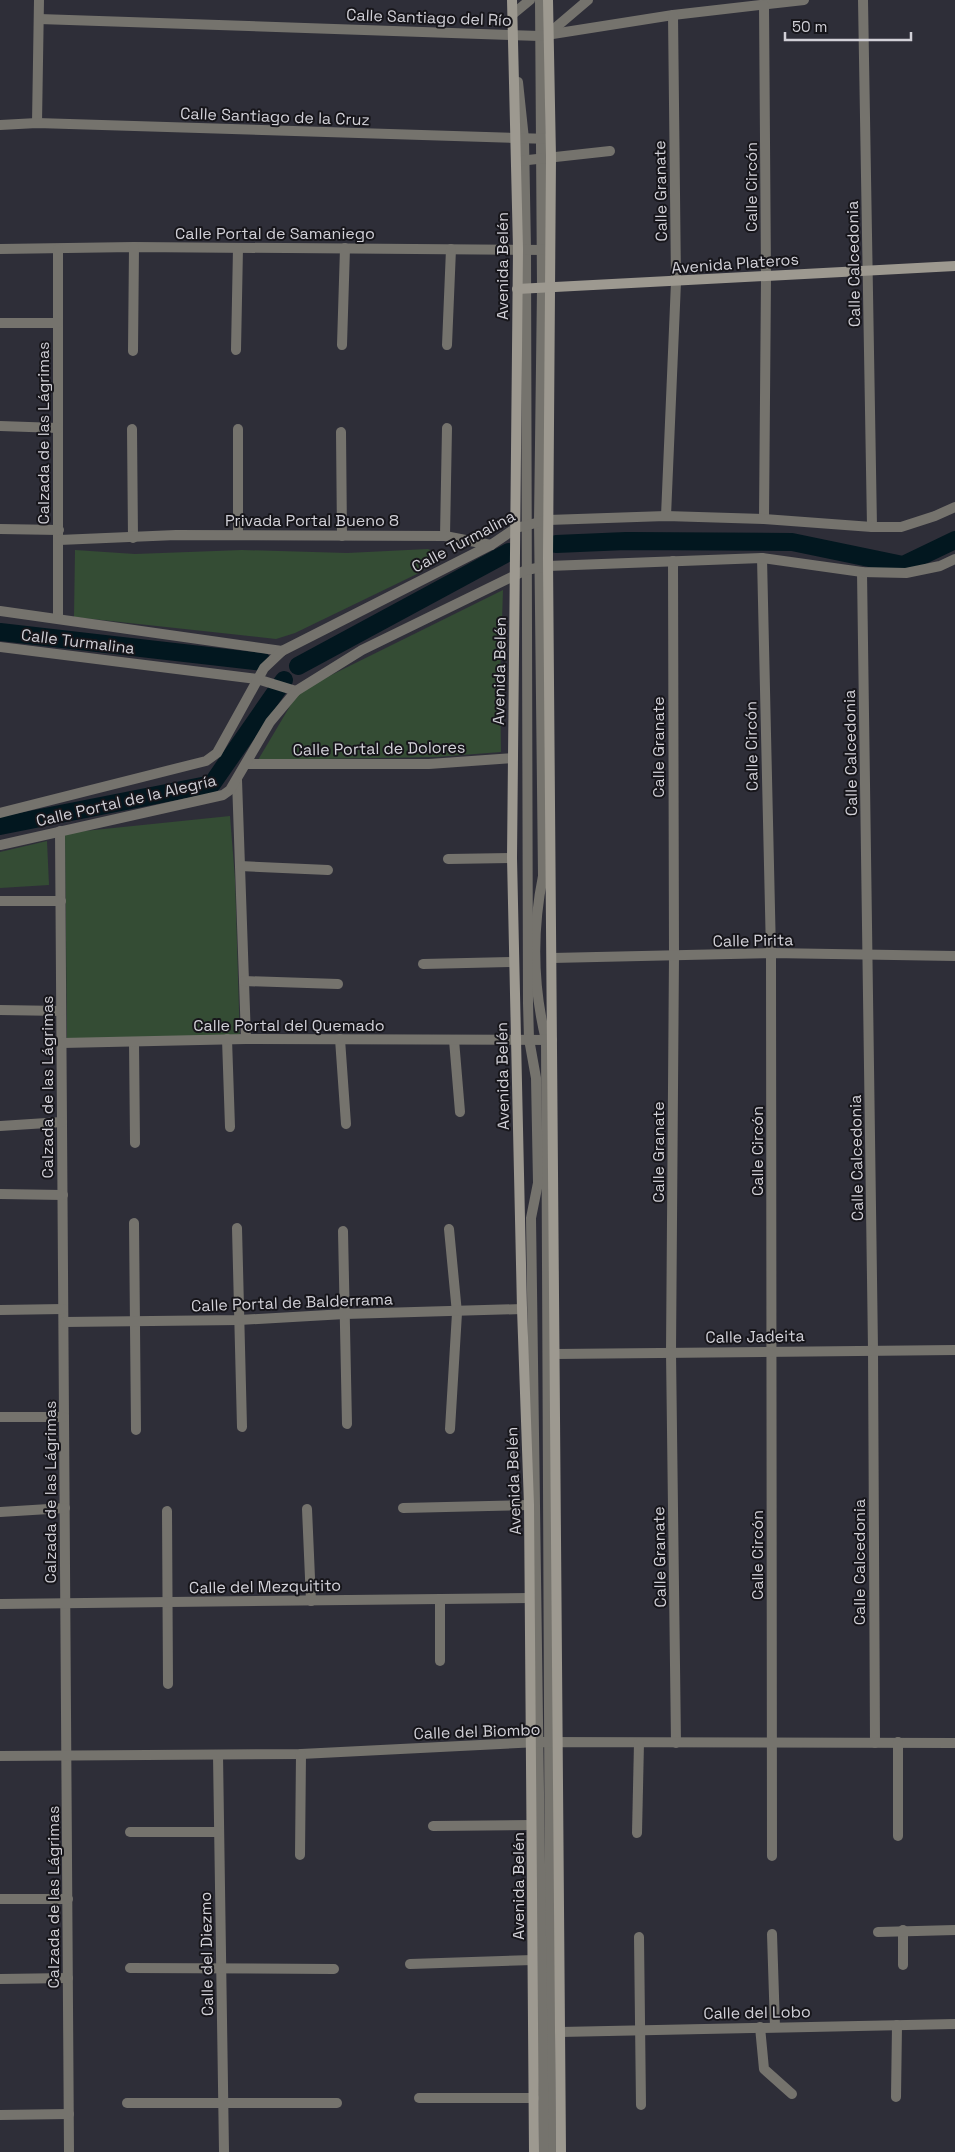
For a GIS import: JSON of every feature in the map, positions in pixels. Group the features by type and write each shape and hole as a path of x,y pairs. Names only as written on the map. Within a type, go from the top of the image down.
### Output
{"main road":[{"name":"Avenida Belén","path":"512,0 520,139 522,249 521,526 514,573 512,858 514,962 530,1598 544,1743 560,2032 561,2152"},
{"name":"Avenida Belén","path":"534,2152 532,1825 544,1743 555,1354 549,1040 552,958 544,567 546,158 544,35 548,0"},
{"name":"Avenida Plateros","path":"521,289 955,266"}],"street":[{"path":"37,124 39,0"},
{"path":"513,14 530,0"},
{"path":"540,0 544,35 541,56 545,139"},
{"path":"544,35 588,0"},
{"name":"Calle Santiago del Río","path":"39,19 544,35 673,15 804,0"},
{"name":"Calle Calcedonia","path":"864,0 872,527"},
{"name":"Calle Circón","path":"764,5 766,276 764,518"},
{"name":"Calle Granate","path":"666,516 676,282 673,15"},
{"name":"Calle Santiago de la Cruz","path":"0,125 37,124 545,139"},
{"path":"520,161 610,151"},
{"path":"133,351 134,247"},
{"name":"Calle Portal de Samaniego","path":"0,249 134,247 546,249"},
{"path":"236,350 238,248"},
{"path":"342,345 345,248"},
{"name":"Calzada de las Lágrimas","path":"58,249 58,617"},
{"path":"448,345 451,249"},
{"path":"0,323 58,323"},
{"path":"0,426 58,428"},
{"path":"445,536 446,428"},
{"path":"132,429 133,538"},
{"path":"238,429 238,535"},
{"path":"341,432 342,536"},
{"name":"Calle Turmalina","path":"0,611 58,617 282,651 491,545 521,526 544,521 666,516 764,518 872,527 902,526 935,516 955,507"},
{"path":"521,526 526,570 529,1039 536,1078 538,1183 531,1218 544,1743 551,2152"},
{"name":"Privada Portal Bueno 8","path":"0,529 59,535 133,538 238,535 445,536 491,545"},
{"path":"296,691 362,650 514,573 526,570 544,567 762,558 862,572 906,573 940,566 955,559"},
{"name":"Calle Circón","path":"762,558 771,954 773,1352 772,1856"},
{"name":"Calle Granate","path":"673,561 674,956 671,1352 676,1743"},
{"path":"544,567 543,876 536,910 537,994 549,1040 544,1743 544,2152"},
{"name":"Calle Calcedonia","path":"862,572 869,955 875,1743"},
{"name":"Calle Turmalina","path":"0,647 257,679 296,691"},
{"name":"Calle Portal de la Alegría","path":"0,813 206,761 216,753 264,668 282,651"},
{"name":"Calle Portal de la Alegría","path":"0,845 212,799 230,790 270,722 296,691"},
{"name":"Calle Portal de Dolores","path":"246,764 429,764 513,758"},
{"path":"237,778 246,1039"},
{"name":"Calzada de las Lágrimas","path":"60,831 70,2152"},
{"path":"448,858 512,858"},
{"path":"240,866 328,870"},
{"path":"0,902 60,901"},
{"name":"Calle Pirita","path":"552,958 771,954 955,956"},
{"path":"423,964 514,962"},
{"path":"244,981 338,984"},
{"path":"0,1010 61,1011"},
{"path":"227,1039 230,1127"},
{"name":"Calle Portal del Quemado","path":"62,1042 227,1039 549,1040"},
{"path":"340,1039 346,1124"},
{"path":"454,1040 460,1112"},
{"path":"134,1042 135,1143"},
{"path":"0,1126 62,1122"},
{"path":"0,1194 63,1195"},
{"path":"134,1223 136,1430"},
{"path":"236,1228 242,1427"},
{"path":"449,1229 457,1313 450,1429"},
{"path":"343,1232 347,1424"},
{"path":"0,1310 63,1309"},
{"name":"Calle Portal de Balderrama","path":"64,1322 239,1320 345,1314 457,1313 522,1309"},
{"name":"Calle Jadeita","path":"555,1354 873,1349 955,1350"},
{"path":"0,1417 64,1417"},
{"path":"403,1508 529,1505"},
{"path":"0,1512 65,1508"},
{"path":"307,1509 310,1601"},
{"path":"167,1511 168,1684"},
{"name":"Calle del Mezquitito","path":"0,1604 530,1598"},
{"path":"440,1599 440,1661"},
{"path":"898,1742 898,1836"},
{"name":"Calle del Biombo","path":"0,1756 301,1754 544,1743 955,1743"},
{"path":"637,1833 639,1743"},
{"path":"300,1855 301,1754"},
{"name":"Calle del Diezmo","path":"218,1755 224,2152"},
{"path":"433,1826 532,1825"},
{"path":"130,1832 219,1832"},
{"path":"0,1899 68,1899"},
{"path":"903,1930 903,1965"},
{"path":"878,1932 955,1930"},
{"path":"772,1934 775,2027"},
{"path":"639,1937 641,2029 639,2081 641,2105"},
{"path":"410,1964 533,1960"},
{"path":"130,1968 334,1969"},
{"path":"0,1979 68,1978"},
{"name":"Calle del Lobo","path":"560,2032 955,2024"},
{"path":"896,2097 897,2026"},
{"path":"760,2027 764,2069 792,2094"},
{"path":"420,2098 534,2098"},
{"path":"127,2103 337,2103"},
{"path":"0,2115 69,2114"}],"green space":[{"path":"428,549 439,554 421,572 295,633 276,639 74,617 75,550 135,554 242,550 347,553"},
{"path":"503,590 500,681 501,752 436,757 258,760 299,691"},
{"path":"230,816 235,879 240,1042 67,1042 65,833"},
{"path":"47,841 49,885 0,888 0,852"}],"waterway":[{"path":"556,544 626,541 792,542 903,565 955,540"},
{"path":"298,666 509,552"},
{"path":"0,632 263,662"},
{"path":"0,826 212,784 284,680"}]}
